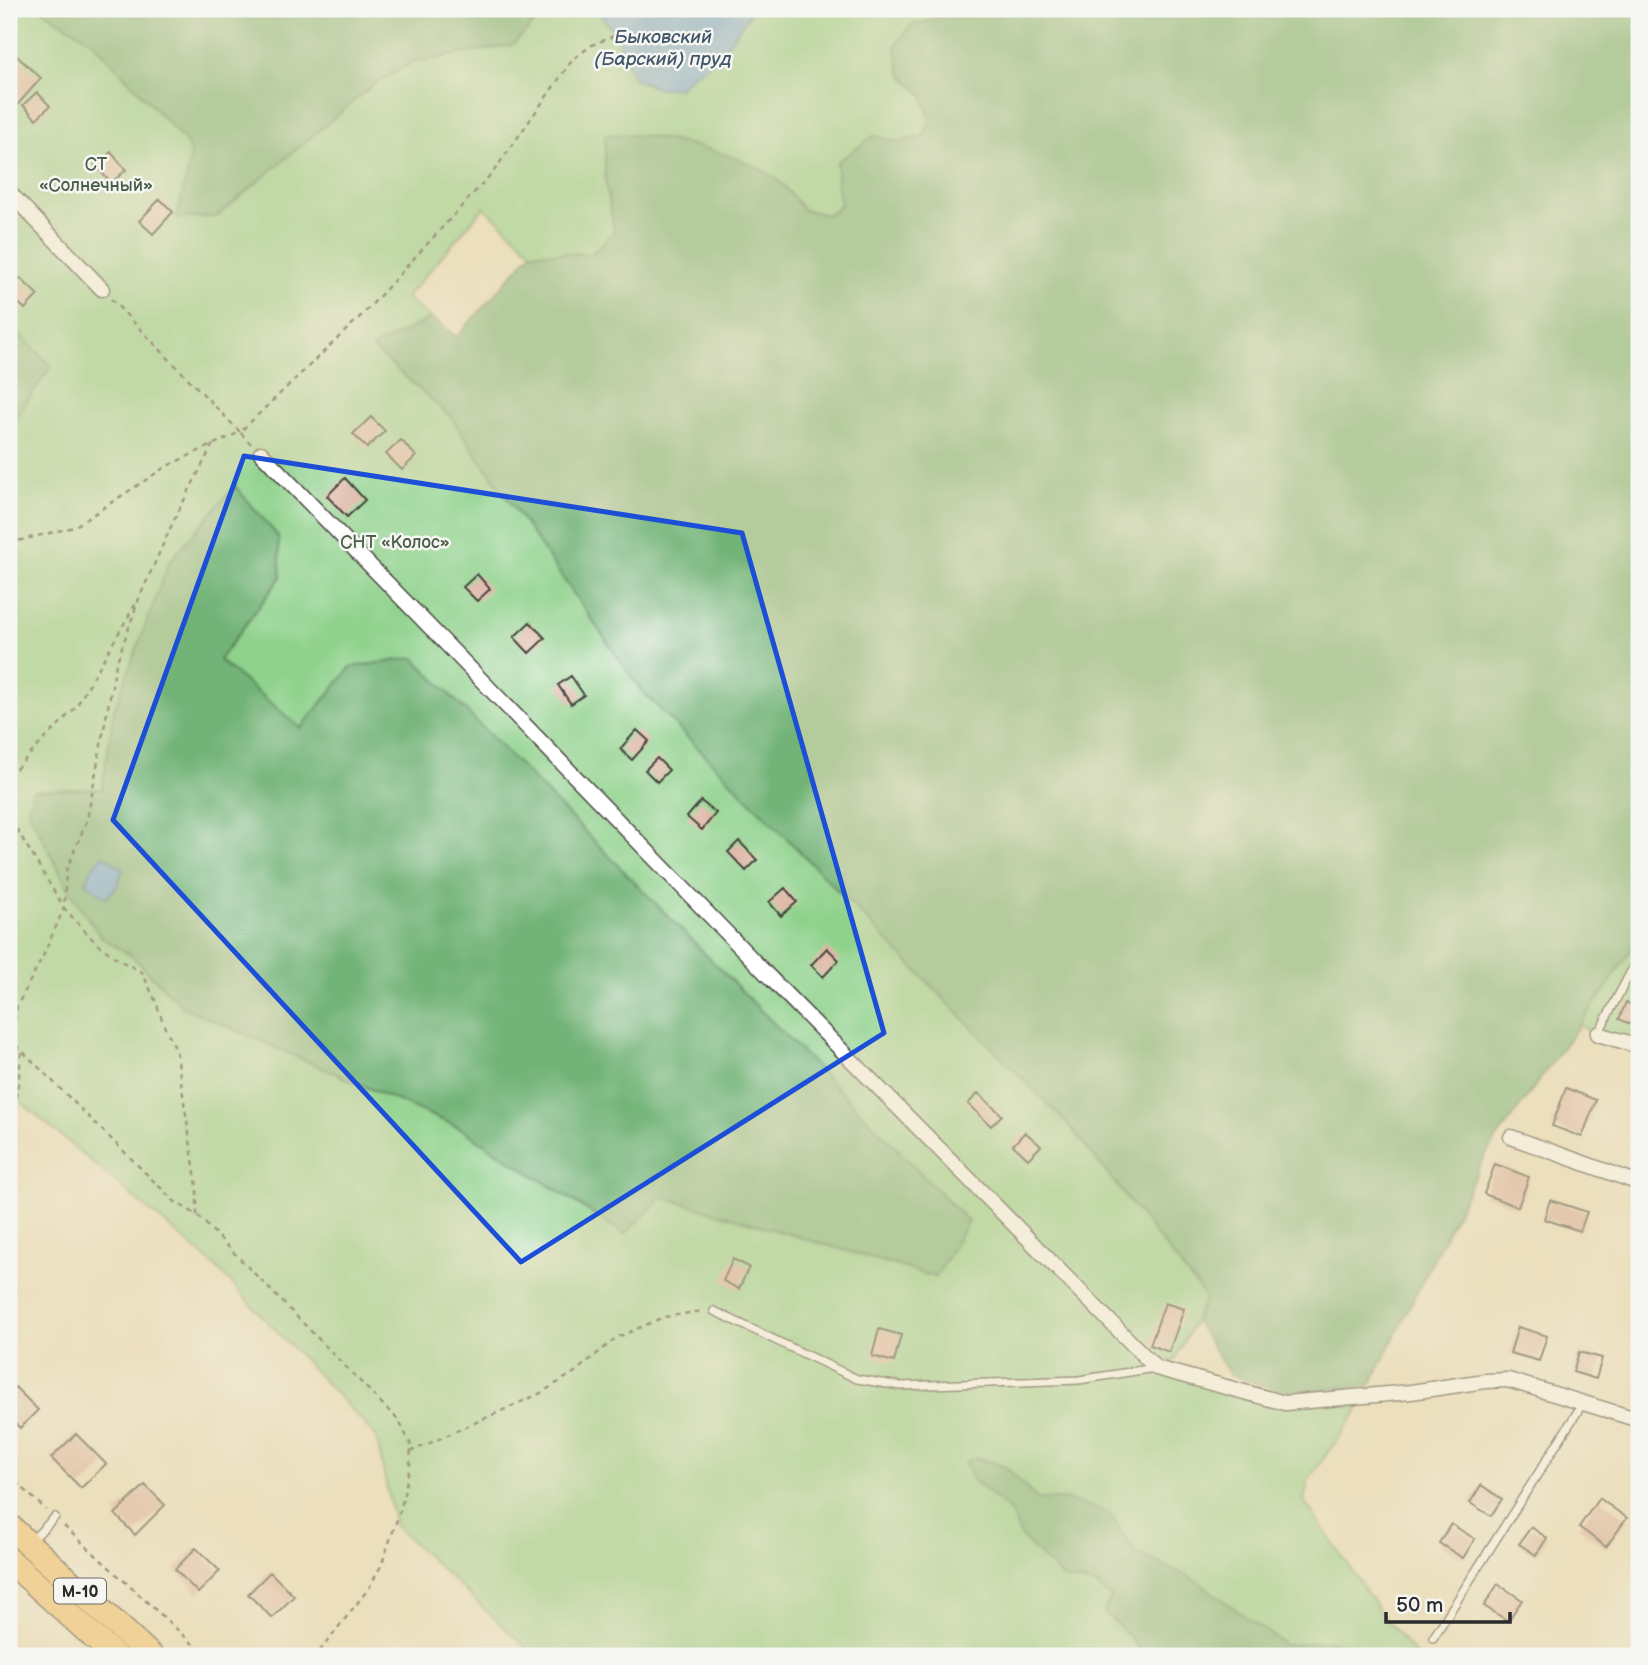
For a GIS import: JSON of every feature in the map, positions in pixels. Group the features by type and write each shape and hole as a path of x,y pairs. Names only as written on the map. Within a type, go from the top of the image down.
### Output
{"highway":[{"name":"М-10","path":"9,1526 151,1656"},
{"name":"М-10","path":"9,1560 115,1656"}],"street":[{"path":"9,192 102,289"},
{"path":"257,450 783,991 1156,1368 1285,1403 1333,1400 1485,1381 1508,1381 1639,1420"},
{"path":"1598,1034 1639,1046"},
{"path":"1511,1137 1639,1183"}],"lane":[{"path":"1598,1034 1639,956"},
{"path":"714,1311 857,1379 900,1387 1079,1380 1156,1368"},
{"path":"1433,1638 1583,1403"},
{"path":"28,1544 55,1517"}],"path":[{"path":"9,543 74,527 167,466 240,432 365,312 494,171 573,59 592,45 616,35"},
{"path":"102,289 257,450"},
{"path":"213,444 173,522 140,596 116,664 87,820 66,871 64,908 17,1006 10,1039 174,1201 197,1215 400,1421 411,1445 401,1508 381,1566 369,1588 316,1656"},
{"path":"140,596 76,707 9,776 9,816 64,908 96,943 119,960 142,972 176,1049 197,1186 197,1215"},
{"path":"9,1116 15,1109 16,1080 22,1049"},
{"path":"410,1452 541,1392 575,1372 616,1338 664,1317 714,1311"},
{"path":"9,1475 206,1656"}],"highlighted area":[{"path":"244,456 742,533 884,1033 521,1262 113,820"}],"green space":[{"path":"9,9 41,9 93,42 186,142 191,157 178,218 216,217 374,84 413,62 511,45 549,9 599,9 599,13 616,35 633,78 657,88 679,88 693,74 717,59 753,9 941,9 943,11 932,20 912,25 901,74 923,95 931,122 922,137 898,142 874,136 837,185 841,205 828,215 803,210 778,180 605,135 605,177 615,232 591,254 532,252 484,207 406,298 431,318 373,348 450,416 1072,1129 1206,1298 1175,1360 1157,1367 1285,1403 1365,1396 1357,1412 1308,1480 1304,1501 1385,1619 1417,1656 535,1656 395,1526 376,1436 214,1265 9,1092 9,427 51,366 9,324","holes":["235,486 281,577 219,660 301,729 351,667 935,1277 662,1196 624,1234 460,1128 183,1007 133,957 101,937 71,893 28,810 34,790 102,789 169,562"]},
{"path":"41,9 549,9 512,45 413,62 374,84 216,217 177,218 191,157 186,142 93,42"},
{"path":"941,9 1639,9 1639,937 1611,981 1487,1152 1370,1386 1285,1392 1230,1375 1195,1320 1206,1298 1072,1129 640,689 450,416 372,348 431,318 457,337 532,252 591,254 614,232 605,177 605,135 645,136 669,140 739,160 775,178 804,210 828,215 841,205 837,185 837,162 874,136 898,142 922,137 931,122 923,95 901,74 895,45 912,25 932,20 942,12"},
{"path":"9,324 51,366 10,427 9,427"},
{"path":"235,486 278,536 281,577 219,660 301,728 351,667 414,658 968,1221 936,1277 662,1197 625,1234 460,1128 183,1007 133,957 101,937 71,893 28,810 33,790 102,789 114,710 169,562"},
{"path":"1639,920 1639,1046 1598,1034 1579,1025 1611,981"},
{"path":"976,1457 1006,1467 1037,1499 1064,1499 1109,1512 1136,1553 1194,1579 1285,1645 1330,1641 1361,1652 1364,1656 1143,1656 1131,1638 1104,1612 1111,1597 1094,1584 1064,1579 1021,1537 1010,1511 971,1478 965,1462"}],"water":[{"name":"Быковский (Барский) пруд","path":"599,9 753,9 717,59 693,74 679,88 657,88 633,78 616,35 599,13"},
{"path":"103,855 123,869 117,886 106,898 86,883 92,868"}],"building":[{"path":"9,49 41,78 12,111 9,108"},
{"path":"37,92 50,106 36,119 23,105"},
{"path":"111,152 126,170 111,183 95,165"},
{"path":"160,199 173,212 153,234 139,221"},
{"path":"20,278 38,295 25,309 9,294 9,290"},
{"path":"371,417 385,431 367,448 353,434"},
{"path":"401,440 416,456 402,470 386,454"},
{"path":"345,478 365,500 347,517 327,496"},
{"path":"477,574 490,589 477,601 463,587"},
{"path":"530,622 545,638 529,653 514,637"},
{"path":"571,676 584,695 571,704 558,685"},
{"path":"637,730 649,741 632,760 620,749"},
{"path":"657,758 669,770 657,782 645,770"},
{"path":"701,801 716,813 702,830 687,817"},
{"path":"739,841 757,860 746,871 728,852"},
{"path":"785,888 797,902 781,916 769,902"},
{"path":"827,948 839,960 823,977 811,965"},
{"path":"1626,1002 1639,1008 1634,1026 1619,1019"},
{"path":"1566,1088 1596,1100 1582,1137 1552,1126"},
{"path":"978,1093 1002,1115 991,1126 968,1104"},
{"path":"1025,1132 1041,1146 1028,1159 1013,1145"},
{"path":"1495,1164 1529,1177 1518,1207 1484,1194"},
{"path":"1550,1200 1587,1212 1580,1231 1544,1219"},
{"path":"733,1259 749,1267 739,1289 723,1281"},
{"path":"1165,1303 1184,1309 1169,1352 1150,1345"},
{"path":"1518,1327 1547,1336 1539,1361 1510,1353"},
{"path":"879,1329 901,1335 894,1362 872,1356"},
{"path":"1579,1352 1602,1358 1596,1379 1573,1372"},
{"path":"15,1387 38,1410 20,1428 9,1417 9,1394"},
{"path":"76,1434 106,1464 81,1488 51,1458"},
{"path":"145,1485 165,1505 135,1535 115,1514"},
{"path":"1481,1485 1502,1499 1491,1516 1470,1503"},
{"path":"1599,1498 1627,1518 1606,1547 1579,1527"},
{"path":"1451,1524 1475,1539 1463,1558 1439,1543"},
{"path":"1531,1527 1547,1538 1536,1555 1519,1544"},
{"path":"196,1548 220,1571 198,1593 175,1569"},
{"path":"270,1572 294,1596 272,1618 248,1594"},
{"path":"1498,1584 1522,1600 1508,1621 1484,1606"}],"park label":[{"name":"СТ «Солнечный»","path":"96,174"},
{"name":"СНТ «Колос»","path":"395,542"}]}
